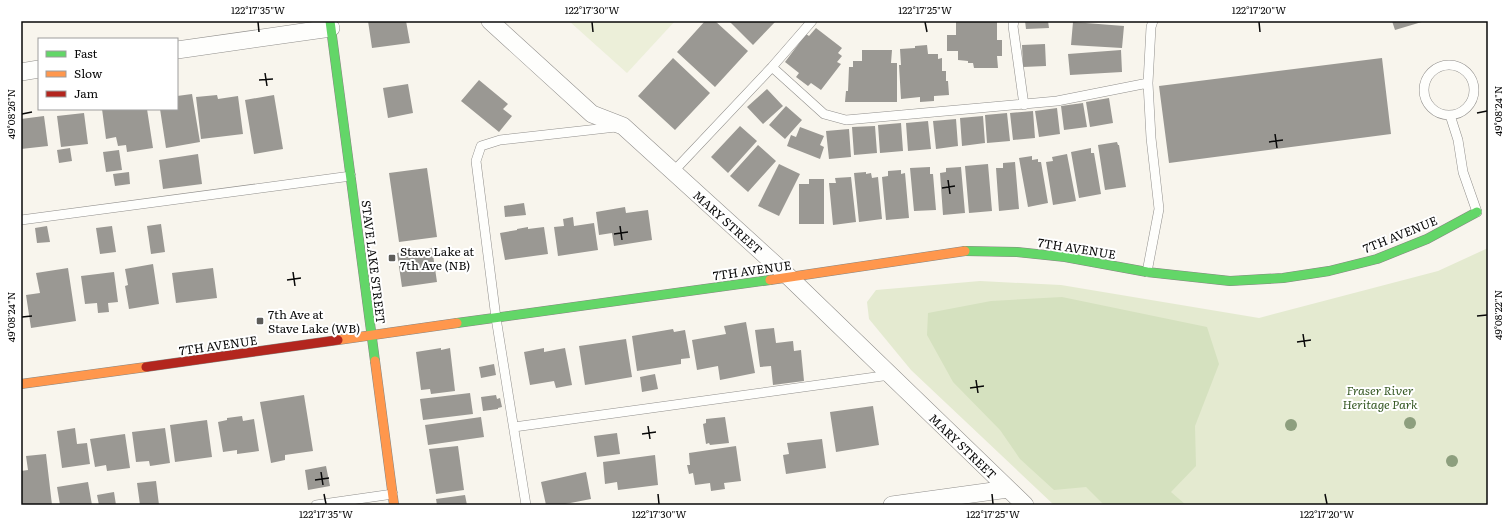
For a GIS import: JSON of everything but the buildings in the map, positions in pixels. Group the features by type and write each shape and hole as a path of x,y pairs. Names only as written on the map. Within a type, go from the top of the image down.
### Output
{"street":[{"name":"MARY STREET","path":"490,21 592,114 623,126 789,277 1025,505"},
{"path":"178,50 331,25"},
{"name":"STAVE LAKE STREET","path":"331,25 394,505"},
{"path":"21,72 38,69"},
{"name":"7TH AVENUE","path":"21,384 789,277 968,250 1017,252 1065,257 1147,272 1230,281 1283,278 1329,271 1384,256 1426,239 1477,212"},
{"path":"892,505 1008,489"}],"lane":[{"path":"673,172 772,67 812,21"},
{"path":"1014,21 1013,26 1024,105"},
{"path":"1147,272 1159,210 1151,138 1148,82 1151,27 1153,21"},
{"path":"1453,65 1461,68 1472,79 1474,96 1466,110 1458,114 1450,115 1434,111 1425,97 1424,89 1430,74 1436,69 1453,65"},
{"path":"772,67 824,114 846,120 1057,102 1148,82"},
{"path":"1450,115 1458,140 1463,172 1477,212"},
{"path":"526,505 496,318 476,161 481,146 500,140 623,126"},
{"path":"21,220 351,176"},
{"path":"514,427 890,375"},
{"path":"316,505 393,494"}],"green space":[{"path":"569,21 675,21 627,73"},
{"name":"Fraser River Heritage Park","path":"1488,248 1488,505 1054,505 911,370 869,319 867,302 876,290 980,281 1061,285 1259,318 1438,271"},
{"path":"1062,297 1207,327 1219,364 1195,426 1196,466 1171,492 1186,505 1104,505 1086,487 1054,490 1020,459 1000,430 953,382 927,335 928,313 991,301"}],"traffic: fast":[{"path":"330,21 375,361"},
{"path":"965,251 1017,252 1065,257 1147,272 1230,281 1283,278 1329,271 1377,259 1427,239 1477,212"},
{"path":"457,323 770,280"}],"traffic: slow":[{"path":"770,280 965,251"},
{"path":"338,340 457,323"},
{"path":"375,361 394,505"},
{"path":"21,384 146,367"}],"traffic: jam":[{"path":"146,367 338,340"}],"place":[{"name":"Stave Lake at 7th Ave (NB)","path":"392,258"},
{"name":"7th Ave at Stave Lake (WB)","path":"260,321"}]}
